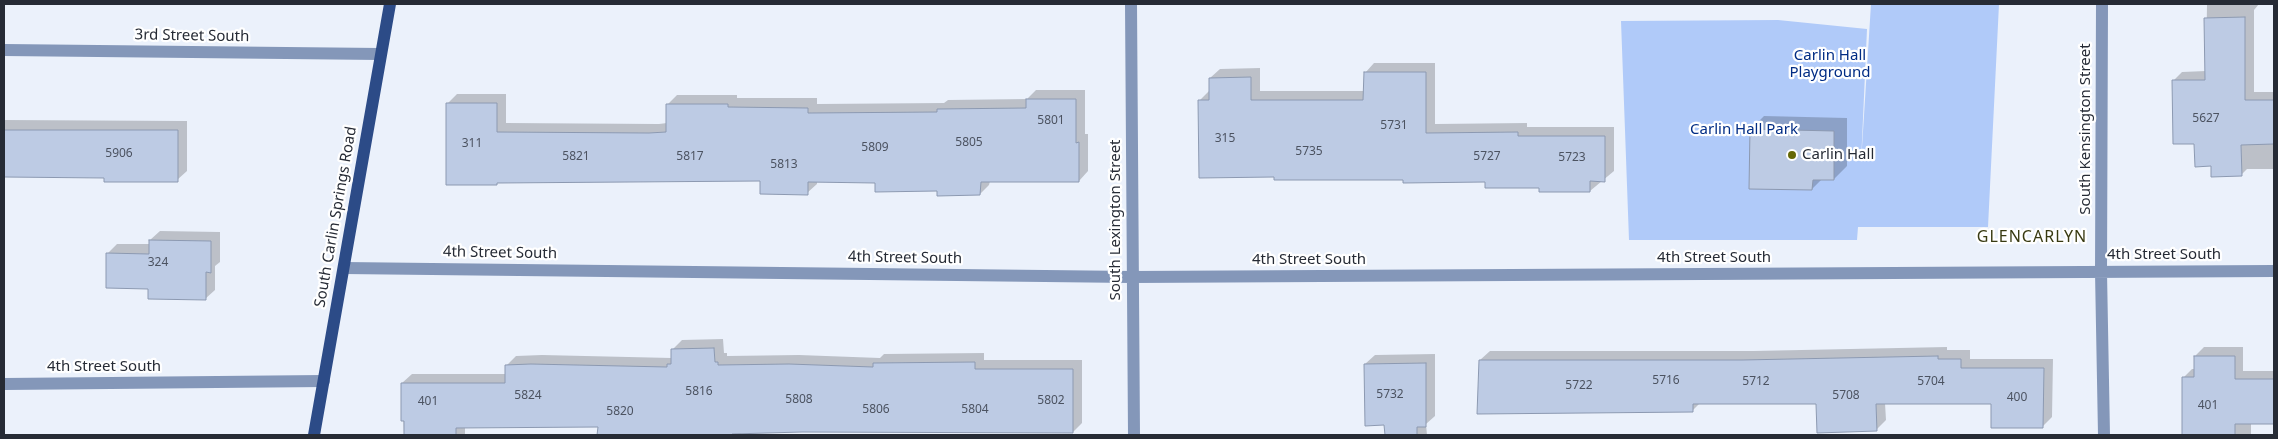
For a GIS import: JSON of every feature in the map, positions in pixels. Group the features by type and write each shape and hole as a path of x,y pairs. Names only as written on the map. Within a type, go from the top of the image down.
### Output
{"main road":[{"name":"South Carlin Springs Road","path":"314,435 390,4"}],"street":[{"name":"South Lexington Street","path":"1131,4 1134,435"},
{"name":"South Kensington Street","path":"2102,4 2101,272 2104,435"},
{"name":"3rd Street South","path":"4,50 380,54"},
{"name":"4th Street South","path":"344,268 1132,277 2274,271"},
{"name":"4th Street South","path":"4,384 324,381"}],"green space":[{"name":"Carlin Hall Park","path":"1871,4 1999,4 1988,227 1858,227 1857,240 1629,240 1621,21 1778,20 1867,29 1861,163"}],"building":[{"path":"2245,17 2245,100 2274,100 2274,144 2241,145 2242,176 2211,177 2211,166 2195,167 2194,144 2173,144 2172,80 2205,80 2204,18"},
{"path":"1364,72 1426,72 1426,133 1518,132 1518,136 1605,136 1605,182 1590,181 1590,192 1539,192 1539,188 1485,188 1485,182 1403,183 1403,180 1274,180 1274,177 1199,178 1198,100 1209,100 1209,78 1251,77 1251,100 1363,100"},
{"path":"1026,99 1076,99 1076,143 1079,142 1079,182 981,182 980,195 937,196 937,191 875,192 875,183 808,182 808,195 760,194 760,181 446,185 446,103 497,103 497,132 649,133 666,132 666,104 728,104 728,107 808,108 808,113 937,112 937,109 1026,108"},
{"name":"Carlin Hall","path":"1750,129 1834,131 1834,180 1813,180 1812,190 1749,189"},
{"path":"4,130 178,130 178,182 104,182 104,178 4,177"},
{"path":"149,240 211,241 211,273 206,272 206,300 148,299 148,289 106,288 106,253 149,254"},
{"path":"714,348 715,362 718,362 718,365 789,364 873,367 873,363 975,362 975,369 1073,369 1073,433 802,432 732,435 597,435 598,427 456,428 456,435 404,435 404,421 401,421 401,383 505,383 505,365 667,367 667,364 671,364 671,349"},
{"path":"1938,356 1938,359 1961,359 1961,368 2044,368 2043,428 1991,428 1991,404 1876,404 1877,431 1817,433 1816,404 1693,404 1693,412 1477,414 1479,360 1742,360"},
{"path":"2194,356 2235,356 2235,379 2274,379 2274,424 2235,424 2235,435 2182,435 2182,377 2194,377"},
{"path":"1426,363 1426,427 1417,427 1417,435 1385,435 1384,425 1365,426 1364,364"}],"place":[{"name":"Carlin Hall","path":"1792,155"}],"district":[{"name":"GLENCARLYN","path":"2032,237"}],"park label":[{"name":"Carlin Hall Playground","path":"1830,64"}]}
